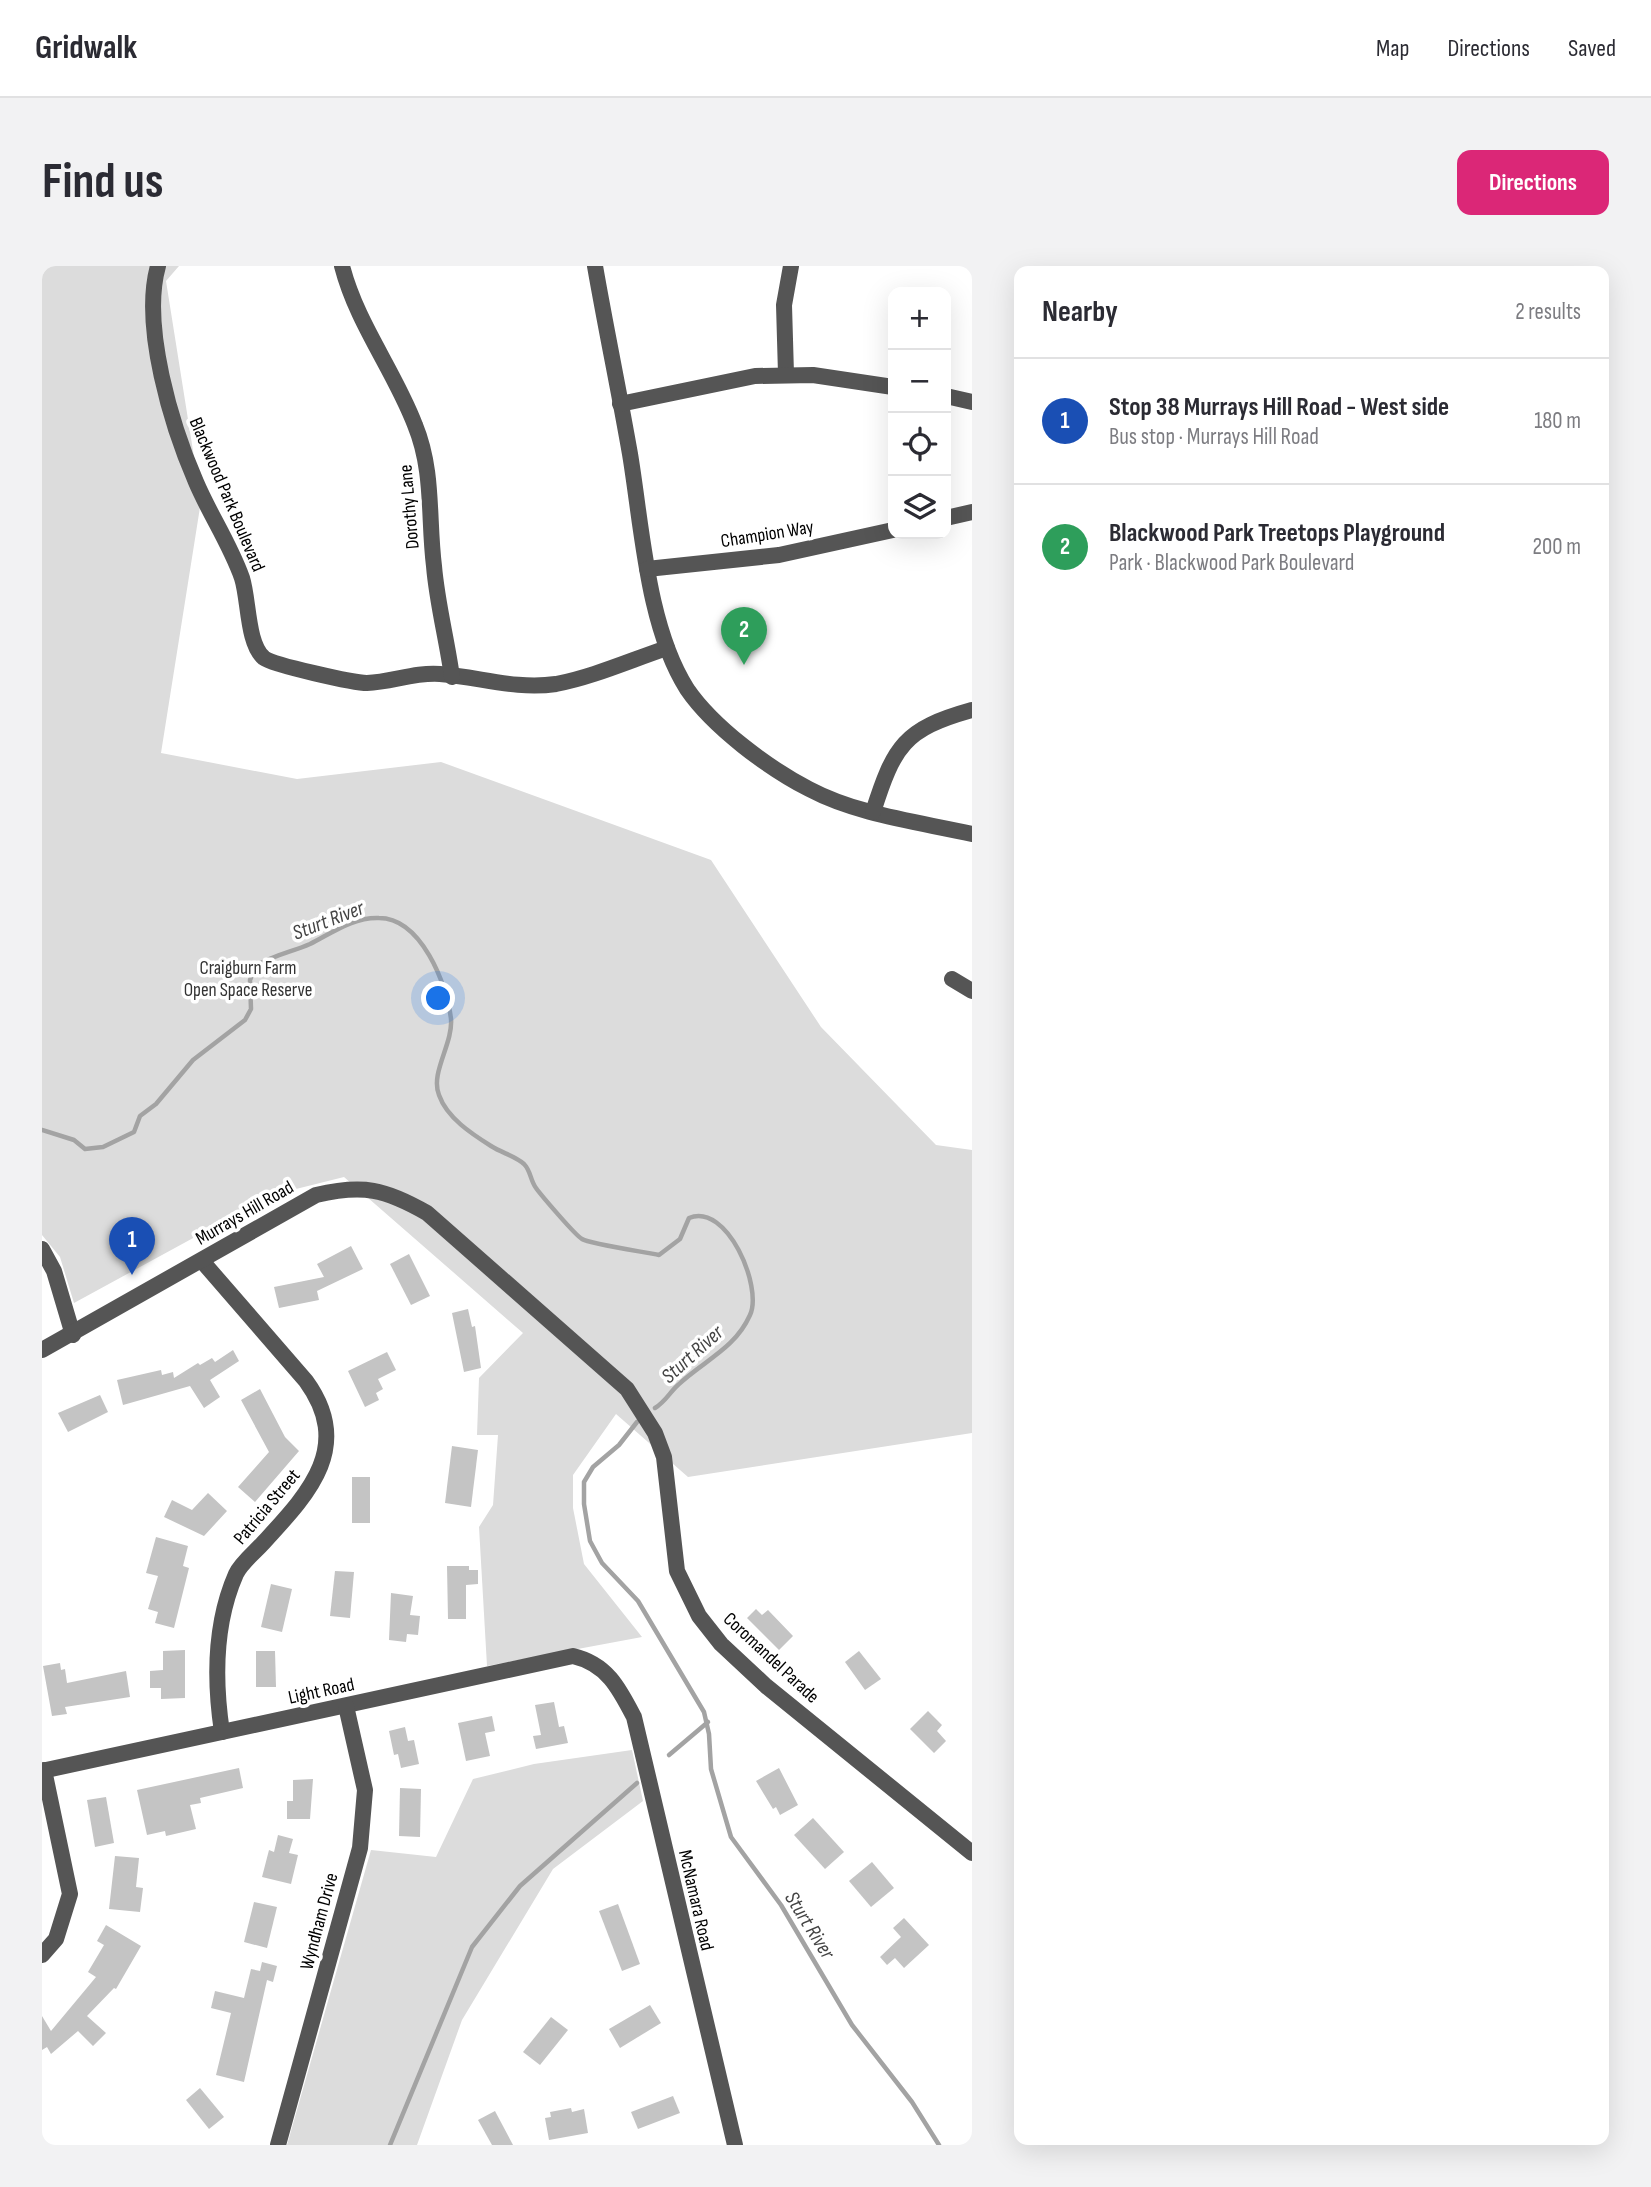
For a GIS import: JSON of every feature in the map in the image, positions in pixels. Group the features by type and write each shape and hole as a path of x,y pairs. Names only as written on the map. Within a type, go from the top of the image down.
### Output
{"street":[{"name":"Blackwood Park Boulevard","path":"158,266 154,295 164,387 197,486 216,519 243,580 252,637 264,658 278,664 366,683 424,674 505,685 557,684 667,649"},
{"name":"Dorothy Lane","path":"342,266 359,318 416,425 426,459 434,568 452,677"},
{"path":"595,266 647,569 667,649 688,690 745,750 810,790 873,812 972,834"},
{"path":"786,374 784,305 790,266"},
{"path":"620,404 733,379 786,374 888,386"},
{"path":"951,397 972,402"},
{"path":"951,517 972,512"},
{"name":"Champion Way","path":"647,569 779,555 888,531"},
{"path":"873,812 886,770 906,739 934,721 972,710"},
{"path":"952,979 972,991"},
{"name":"Murrays Hill Road","path":"42,1350 73,1335 316,1195 347,1188 396,1195 427,1213 629,1393 650,1426"},
{"path":"42,1249 54,1272 73,1335"},
{"name":"Patricia Street","path":"202,1261 306,1381 317,1396 324,1419 323,1466 313,1486 237,1571 225,1603 218,1636 218,1707 222,1732"},
{"name":"Coromandel Parade","path":"650,1426 664,1457 677,1571 699,1616 721,1644 766,1686 972,1853"},
{"name":"Light Road","path":"43,1771 573,1656 591,1660 605,1671"},
{"name":"McNamara Road","path":"605,1671 634,1717 735,2145"},
{"name":"Wyndham Drive","path":"278,2145 360,1848 365,1790 346,1706"},
{"path":"42,1955 56,1939 70,1894 43,1771"}],"green space":[{"name":"Craigburn Farm Open Space Reserve","path":"42,266 179,266 166,281 201,501 161,753 297,779 441,762 711,860 821,1027 936,1145 972,1150 972,1433 688,1477 616,1414 573,1475 573,1508 584,1564 642,1637 487,1666 479,1527 493,1505 498,1435 477,1435 479,1378 523,1333 344,1177 272,1195 74,1303 60,1257 42,1235"},
{"path":"632,1750 643,1801 553,1869 462,2020 417,2145 287,2145 371,1850 436,1857 473,1779 534,1764"}],"building":[{"path":"351,1246 363,1269 317,1291 319,1300 279,1308 274,1287 324,1277 317,1264"},
{"path":"409,1254 430,1296 411,1305 390,1264"},
{"path":"468,1309 472,1327 475,1326 481,1368 464,1372 452,1313"},
{"path":"233,1350 239,1361 210,1380 220,1397 204,1408 190,1386 123,1405 117,1380 161,1370 162,1375 173,1372 174,1378 198,1363 200,1365 212,1358 215,1362"},
{"path":"387,1352 396,1370 378,1379 383,1389 376,1393 379,1400 365,1407 348,1371"},
{"path":"260,1389 285,1437 299,1451 255,1502 238,1487 269,1452 241,1400"},
{"path":"100,1395 108,1412 68,1432 58,1413"},
{"path":"452,1446 478,1450 471,1507 445,1503"},
{"path":"352,1477 370,1477 370,1523 352,1523"},
{"path":"208,1493 227,1511 204,1536 164,1517 172,1500 192,1510"},
{"path":"156,1537 188,1546 183,1566 189,1568 174,1628 155,1623 158,1612 148,1609 158,1576 146,1573"},
{"path":"447,1566 469,1566 469,1570 478,1570 478,1584 466,1585 466,1619 448,1619"},
{"path":"335,1571 354,1572 350,1618 330,1616"},
{"path":"271,1584 292,1589 282,1632 261,1627"},
{"path":"391,1593 413,1596 410,1615 420,1616 418,1635 407,1634 406,1642 389,1640"},
{"path":"756,1609 762,1615 768,1610 793,1636 779,1650 747,1618"},
{"path":"185,1650 185,1698 161,1699 161,1688 150,1688 150,1671 163,1670 163,1651"},
{"path":"256,1651 275,1651 276,1687 256,1687"},
{"path":"859,1651 881,1679 865,1690 845,1662"},
{"path":"60,1663 61,1670 65,1669 67,1683 126,1671 130,1697 65,1707 67,1714 52,1716 43,1666"},
{"path":"554,1702 559,1727 564,1726 568,1743 536,1749 533,1736 541,1735 535,1705"},
{"path":"928,1711 942,1725 937,1731 946,1741 934,1753 910,1729"},
{"path":"492,1716 495,1731 485,1733 490,1756 466,1761 458,1723"},
{"path":"405,1727 408,1741 414,1740 419,1764 401,1768 398,1754 394,1755 389,1731"},
{"path":"239,1768 243,1788 200,1798 201,1803 190,1805 196,1829 166,1836 165,1831 147,1835 137,1790"},
{"path":"779,1768 798,1805 780,1815 776,1807 773,1809 756,1781"},
{"path":"313,1779 310,1819 287,1819 287,1801 293,1801 293,1780"},
{"path":"400,1788 421,1789 420,1837 399,1836"},
{"path":"106,1797 114,1843 95,1847 87,1800"},
{"path":"813,1818 844,1852 825,1869 794,1835"},
{"path":"278,1835 293,1839 289,1853 298,1855 291,1884 262,1877 269,1850 274,1852"},
{"path":"115,1856 139,1858 136,1887 143,1888 140,1912 109,1909"},
{"path":"872,1862 894,1888 871,1907 849,1881"},
{"path":"254,1902 277,1907 267,1948 244,1942"},
{"path":"618,1904 640,1964 622,1971 599,1911"},
{"path":"904,1918 929,1945 904,1968 895,1958 887,1965 880,1957 901,1937 893,1928"},
{"path":"106,1925 141,1946 116,1989 87,2016 106,2033 93,2046 78,2031 51,2054 47,2047 42,2050 42,2016 51,2031 96,1977 88,1972 104,1945 97,1941"},
{"path":"262,1962 277,1966 273,1982 267,1980 244,2082 216,2075 231,2013 211,2008 215,1991 244,1998 251,1969 260,1971"},
{"path":"650,2005 661,2023 620,2048 609,2029"},
{"path":"551,2017 568,2030 540,2065 523,2052"},
{"path":"200,2088 224,2117 209,2129 186,2100"},
{"path":"673,2096 680,2113 638,2129 631,2112"},
{"path":"571,2108 572,2112 584,2109 588,2133 549,2140 545,2118 551,2117 550,2112"},
{"path":"495,2111 513,2145 492,2145 478,2120"}],"waterway":[{"name":"Sturt River","path":"42,1130 74,1140 85,1149 103,1147 134,1132 140,1116 156,1104 193,1060 245,1020 251,1009 250,980 256,966 360,920 379,918 394,921 419,941 429,955 444,988 451,1029 439,1068 437,1086 443,1103 454,1118 468,1131 524,1164 536,1188 582,1239 659,1255 680,1239 689,1218 703,1216 716,1222 739,1250 751,1286 753,1302 744,1327 727,1346 688,1376 655,1408"},
{"name":"Sturt River","path":"637,1422 619,1445 593,1467 584,1482 584,1504 590,1541 602,1563 638,1601 704,1712 709,1734 711,1769 731,1837 781,1905 852,2025 912,2102 939,2145"},
{"path":"669,1755 708,1722"},
{"path":"390,2145 472,1947 520,1886 637,1783"}],"place":[{"name":"Blackwood Park Treetops Playground","path":"744,665"},
{"name":"Stop 38 Murrays Hill Road - West side","path":"132,1275"}]}
